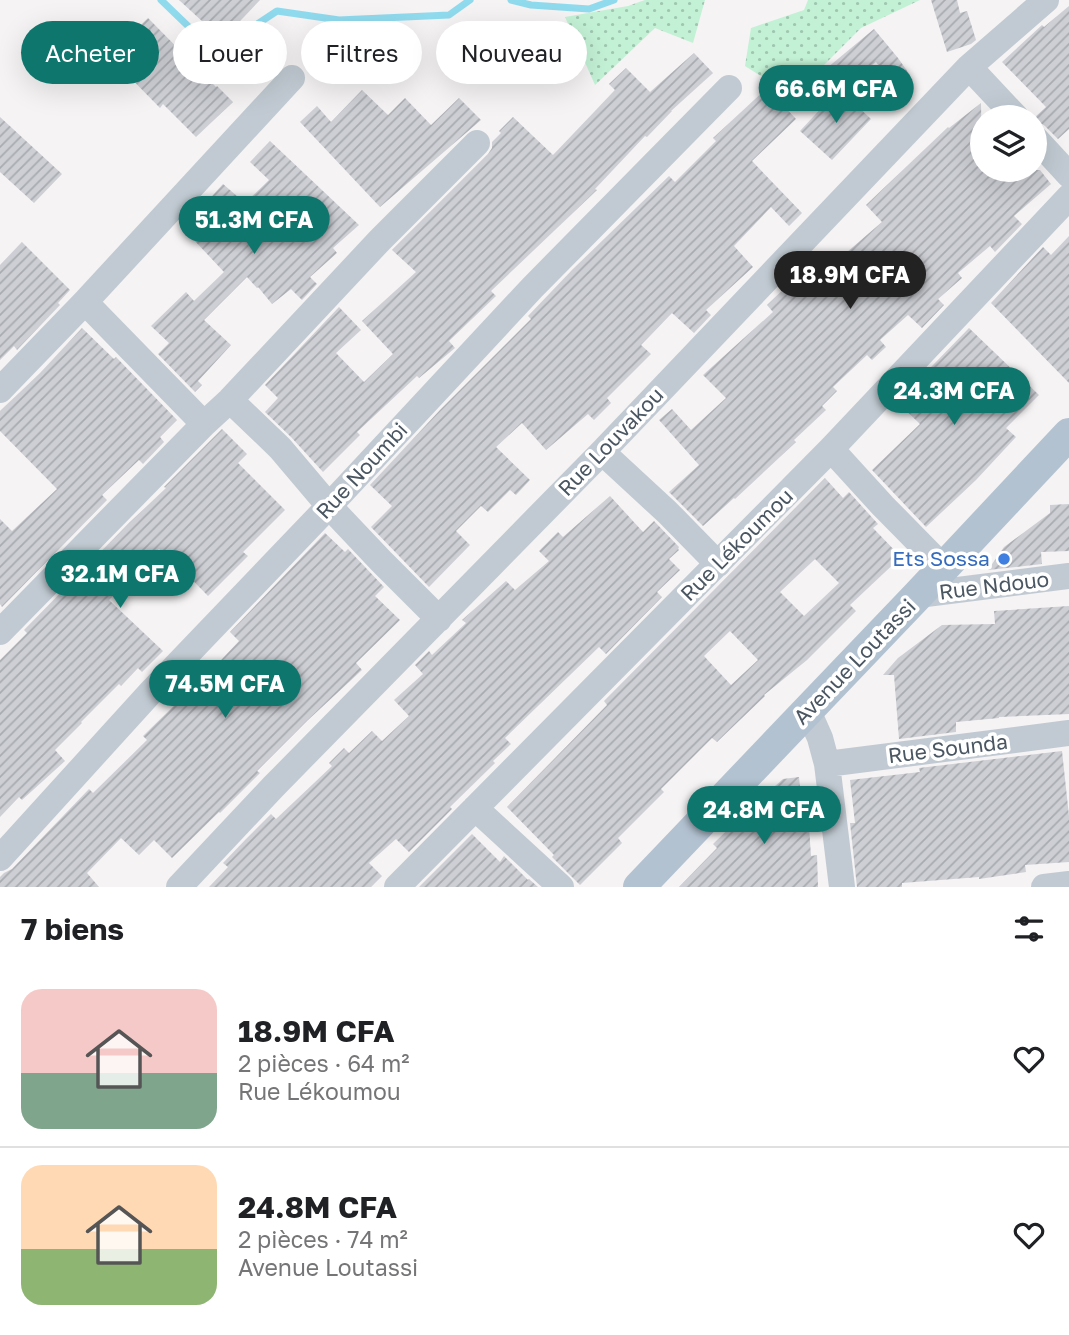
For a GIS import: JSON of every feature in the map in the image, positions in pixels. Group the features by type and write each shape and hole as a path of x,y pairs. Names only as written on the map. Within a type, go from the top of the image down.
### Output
{"main road":[{"name":"Avenue Loutassi","path":"639,887 1069,434"}],"street":[{"name":"Rue Louvakou","path":"179,887 273,787 602,452 969,67 1046,0"},
{"path":"969,67 1005,105"},
{"path":"0,390 292,78"},
{"name":"Rue Noumbi","path":"0,858 159,684 532,288 729,88"},
{"path":"0,632 230,400 380,240 477,143"},
{"path":"1047,151 1069,175"},
{"name":"Rue Lékoumou","path":"397,887 831,449 1069,197"},
{"path":"85,302 204,424"},
{"path":"230,400 280,448 329,506 439,619"},
{"path":"831,449 944,568"},
{"path":"602,452 719,564"},
{"name":"Rue Ndouo","path":"918,595 1069,576"},
{"path":"808,711 820,738 827,764 842,887"},
{"name":"Rue Sounda","path":"827,764 1069,733"},
{"path":"475,808 561,887"},
{"path":"1044,887 1069,884"}],"green space":[{"path":"645,0 705,0 693,43 655,28 595,85 587,67 587,21 567,21 565,17 628,6"},
{"path":"808,0 920,0 861,28 793,96 745,66 751,28 804,10"}],"building":[{"path":"179,0 260,0 240,21 202,21"},
{"path":"931,0 957,0 960,13 967,11 976,40 947,52"},
{"path":"1069,6 1069,129 1058,139 1047,128 1047,105 1002,62 1042,25 1044,27"},
{"path":"159,29 173,43 173,84 213,84 233,102 196,137 163,104 160,108 136,84 159,84"},
{"path":"874,29 910,75 893,86 876,62 844,88 827,68"},
{"path":"694,53 713,73 645,136 595,189 597,190 491,291 496,296 449,341 455,348 419,378 417,376 357,432 360,435 323,472 265,412 278,398 265,385 339,307 361,330 336,353 364,382 393,354 362,321 416,272 392,250 488,154 492,142 501,133 499,131 513,117 553,155 615,90 609,84 626,68 650,92"},
{"path":"767,88 796,119 752,161 802,213 789,226 771,207 734,246 753,267 706,310 711,315 694,333 672,313 641,345 651,354 607,398 611,403 594,420 588,414 546,450 522,423 496,447 530,480 516,495 510,490 488,512 481,506 456,531 470,545 429,587 371,527 392,506 370,485 531,319 528,316 572,270 669,176 675,182 716,141 713,138"},
{"path":"839,89 871,119 832,160 800,131"},
{"path":"362,90 388,115 405,98 431,125 459,98 481,120 380,207 300,122 317,106 331,122"},
{"path":"970,112 970,182 1047,182 1047,179 1051,184 1014,216 1022,224 995,252 990,246 958,273 962,278 938,299 944,305 922,328 908,315 880,340 886,347 872,360 867,355 833,387 837,391 822,406 826,410 794,440 796,442 703,526 669,492 699,465 659,420 672,409 691,430 726,398 703,375 773,312 767,305 808,266 818,277 882,222 866,205"},
{"path":"0,117 62,174 34,203 0,172"},
{"path":"270,141 359,225 333,248 337,253 310,277 317,284 302,300 291,289 272,304 247,277 204,320 231,345 198,381 202,385 195,392 158,354 169,343 151,326 186,292 194,301 224,272 193,239 216,217 203,206 223,184 245,203 269,180 250,162"},
{"path":"1069,236 1069,383 991,303 1043,247 1051,255"},
{"path":"22,242 70,290 58,303 60,305 17,350 14,346 0,360 0,265"},
{"path":"82,328 114,359 116,357 177,420 160,437 164,442 143,464 139,460 102,495 107,500 2,607 0,519 12,531 57,489 0,431 0,411"},
{"path":"969,328 1039,395 1006,428 1016,437 976,480 926,527 872,470 920,424 897,402"},
{"path":"222,429 247,454 238,463 285,510 243,552 248,556 208,596 159,549 109,600 163,651 142,672 138,668 121,686 119,684 81,722 55,750 65,761 22,800 19,797 0,817 0,660 27,633 24,630"},
{"path":"825,478 843,498 849,492 878,524 873,528 901,557 850,605 856,611 807,660 764,695 717,742 712,738 661,789 664,792 618,838 622,843 580,885 507,807 607,705 604,701","holes":["815,559 839,583 804,616 780,592","730,631 758,660 731,685 704,656"]},
{"path":"610,496 643,532 654,521 679,547 669,559 680,570 657,592 662,597 606,654 599,647 505,738 511,744 493,761 495,763 409,852 396,839 369,863 382,876 371,887 209,887 228,867 223,863 246,839 271,814 276,819 332,766 329,763 344,748 349,753 372,731 382,741 409,716 394,700 423,674 415,665 429,651 432,655 466,623 462,620 506,581 515,590 549,561 539,551 558,532 563,537"},
{"path":"1069,504 1069,551 1041,552 1042,564 988,570 1004,547 1050,513 1050,505"},
{"path":"325,533 345,552 348,549 384,587 375,596 400,620 356,663 362,670 308,720 257,771 260,773 172,858 154,840 139,855 121,838 87,873 99,887 0,887 0,877 12,869 89,789 93,793 147,740 143,736 189,691 190,693 239,641 230,632"},
{"path":"1069,606 1069,714 956,722 956,732 899,739 894,675 883,675 898,658 942,625 995,624 994,611"},
{"path":"1062,751 1069,816 1069,862 1025,865 1026,872 979,879 902,883 902,887 857,887 850,823 855,823 850,780 920,772 919,768"},
{"path":"799,777 801,797 807,797 811,856 817,855 818,887 679,887 717,848 713,844 757,801 783,779"},
{"path":"472,834 500,862 504,856 538,887 419,887"}],"waterway":[{"path":"161,0 215,52 277,11 339,20 449,15 470,0"},
{"path":"511,0 531,5 589,9 614,0"}],"place":[{"name":"Ets Sossa","path":"1004,559"}]}
